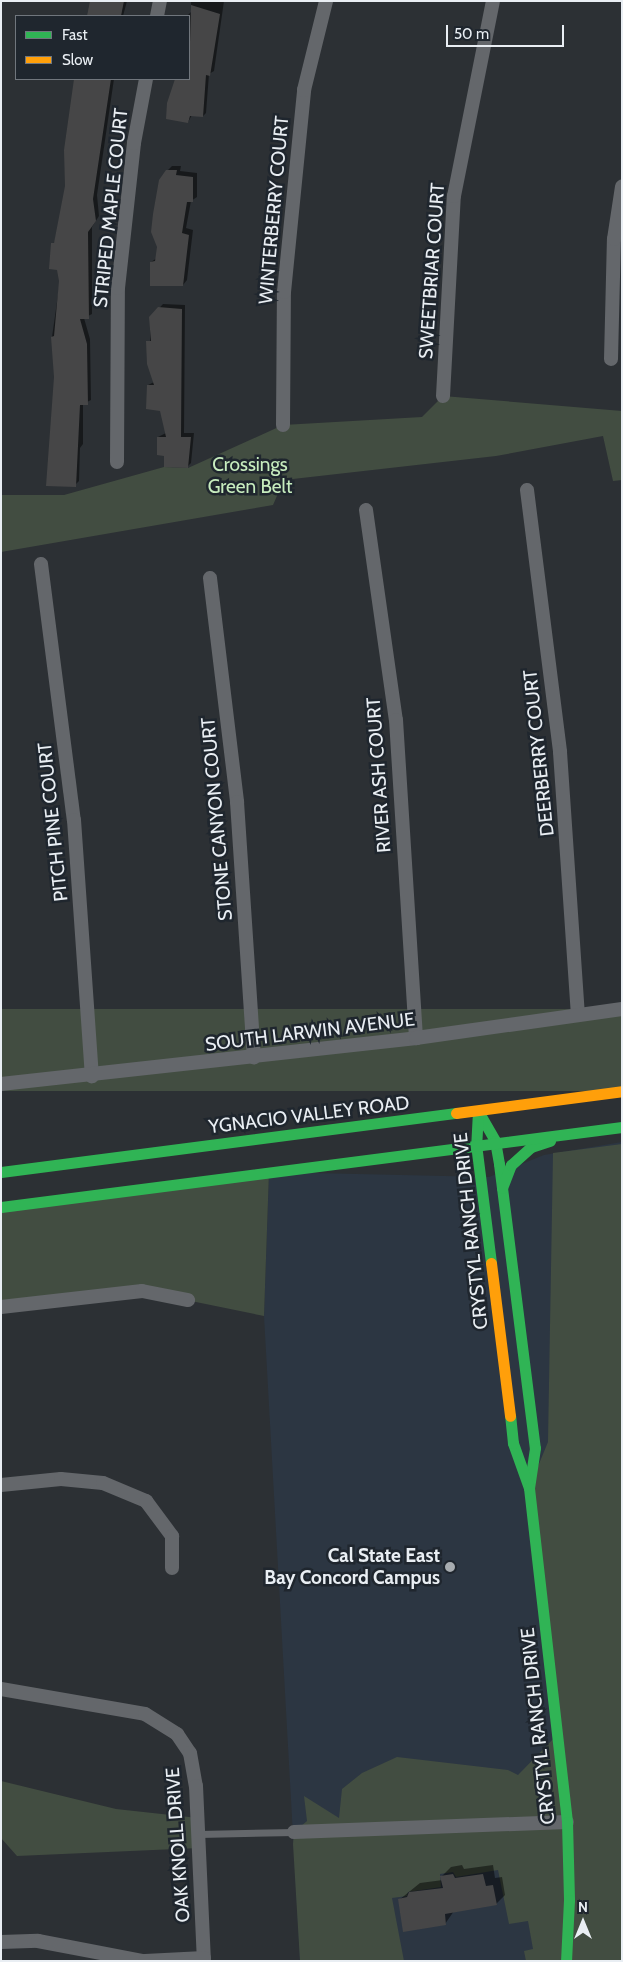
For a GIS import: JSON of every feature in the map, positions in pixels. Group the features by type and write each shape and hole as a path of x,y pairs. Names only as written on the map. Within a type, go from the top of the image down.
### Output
{"main road":[{"name":"YGNACIO VALLEY ROAD","path":"1,1172 622,1091"},
{"name":"CRYSTYL RANCH DRIVE","path":"478,1111 495,1141 502,1188 535,1448 529,1488"},
{"name":"CRYSTYL RANCH DRIVE","path":"478,1111 476,1144 513,1443 529,1488 567,1822 569,1900 566,1961"},
{"path":"1,1207 495,1141 622,1127"},
{"path":"502,1188 512,1166 531,1147 574,1132"}],"street":[{"path":"157,15 160,1"},
{"name":"WINTERBERRY COURT","path":"283,425 284,292 294,186 304,90 326,1"},
{"name":"SWEETBRIAR COURT","path":"442,396 454,196 493,1"},
{"name":"STRIPED MAPLE COURT","path":"117,462 118,288 134,143 146,80"},
{"path":"610,359 614,238 622,187"},
{"name":"DEERBERRY COURT","path":"527,490 560,752 578,1014"},
{"name":"RIVER ASH COURT","path":"366,510 396,720 416,1038"},
{"name":"PITCH PINE COURT","path":"41,564 74,820 92,1076"},
{"name":"STONE CANYON COURT","path":"210,578 237,802 254,1057"},
{"name":"SOUTH LARWIN AVENUE","path":"1,1084 92,1076 416,1038 622,1009"},
{"path":"1,1306 142,1290 188,1300"},
{"path":"1,1485 61,1479 103,1483 146,1501 172,1536 172,1568"},
{"name":"OAK KNOLL DRIVE","path":"1,1689 145,1714 177,1734 190,1753 196,1786 204,1960"},
{"path":"294,1832 567,1822"},
{"path":"1,1942 38,1940 144,1961 204,1960"}],"lane":[{"path":"198,1834 294,1832"}],"shaded area":[{"name":"Cal State East Bay Concord Campus","path":"622,1142 622,1961 300,1961 264,1316 269,1172 489,1177 544,1155"}],"green space":[{"name":"Crossings Green Belt","path":"443,396 622,411 622,480 613,481 603,436 496,456 284,480 273,505 1,552 1,495 64,495 164,467 188,468 283,425 422,417"},
{"path":"1,1009 622,1009 622,1091 1,1091"},
{"path":"622,1144 622,1961 526,1961 524,1951 533,1949 528,1921 509,1924 498,1870 456,1877 453,1872 440,1874 441,1887 408,1892 407,1896 392,1898 404,1961 300,1961 293,1844 294,1832 307,1821 304,1796 339,1818 342,1789 362,1773 397,1757 508,1770 518,1775 557,1735 529,1488 548,1442 553,1153"},
{"path":"269,1172 264,1316 142,1291 1,1307 1,1207"},
{"path":"1,1781 116,1809 198,1818 199,1848 17,1856 1,1838"}],"building":[{"path":"90,1 124,1 121,15 87,15"},
{"path":"191,5 220,14 210,76 206,75 203,117 190,116 188,123 166,119 167,103 175,80 190,80"},
{"path":"74,80 111,80 93,199 96,221 88,232 89,319 80,319 87,344 88,405 80,405 76,487 46,486 54,377 51,337 54,336 59,281 57,270 49,269 51,243 54,243 65,186 64,150"},
{"path":"166,170 177,170 176,175 193,177 193,202 187,202 182,233 189,235 183,286 150,286 150,262 155,261 157,247 151,232 153,214 159,180"},
{"path":"158,307 182,309 181,437 191,437 188,468 164,467 164,456 157,455 157,437 166,437 160,411 146,409 147,385 154,385 147,364 146,341 151,341 149,317"},
{"path":"453,1874 455,1878 483,1874 486,1886 493,1885 497,1905 445,1914 446,1925 403,1932 398,1899 407,1897 409,1892 443,1888 440,1876"}],"traffic: fast":[{"path":"478,1111 495,1141 499,1164 535,1448 529,1488 513,1443 510,1416"},
{"path":"478,1111 476,1144 491,1263"},
{"path":"1,1172 456,1113"},
{"path":"1,1207 622,1127"},
{"path":"502,1188 511,1165 531,1147 550,1141"},
{"path":"529,1488 567,1822 569,1900 566,1961"}],"traffic: slow":[{"path":"456,1113 622,1091"},
{"path":"491,1263 510,1416"}],"place":[{"name":"Cal State East Bay Concord Campus","path":"450,1567"}]}
